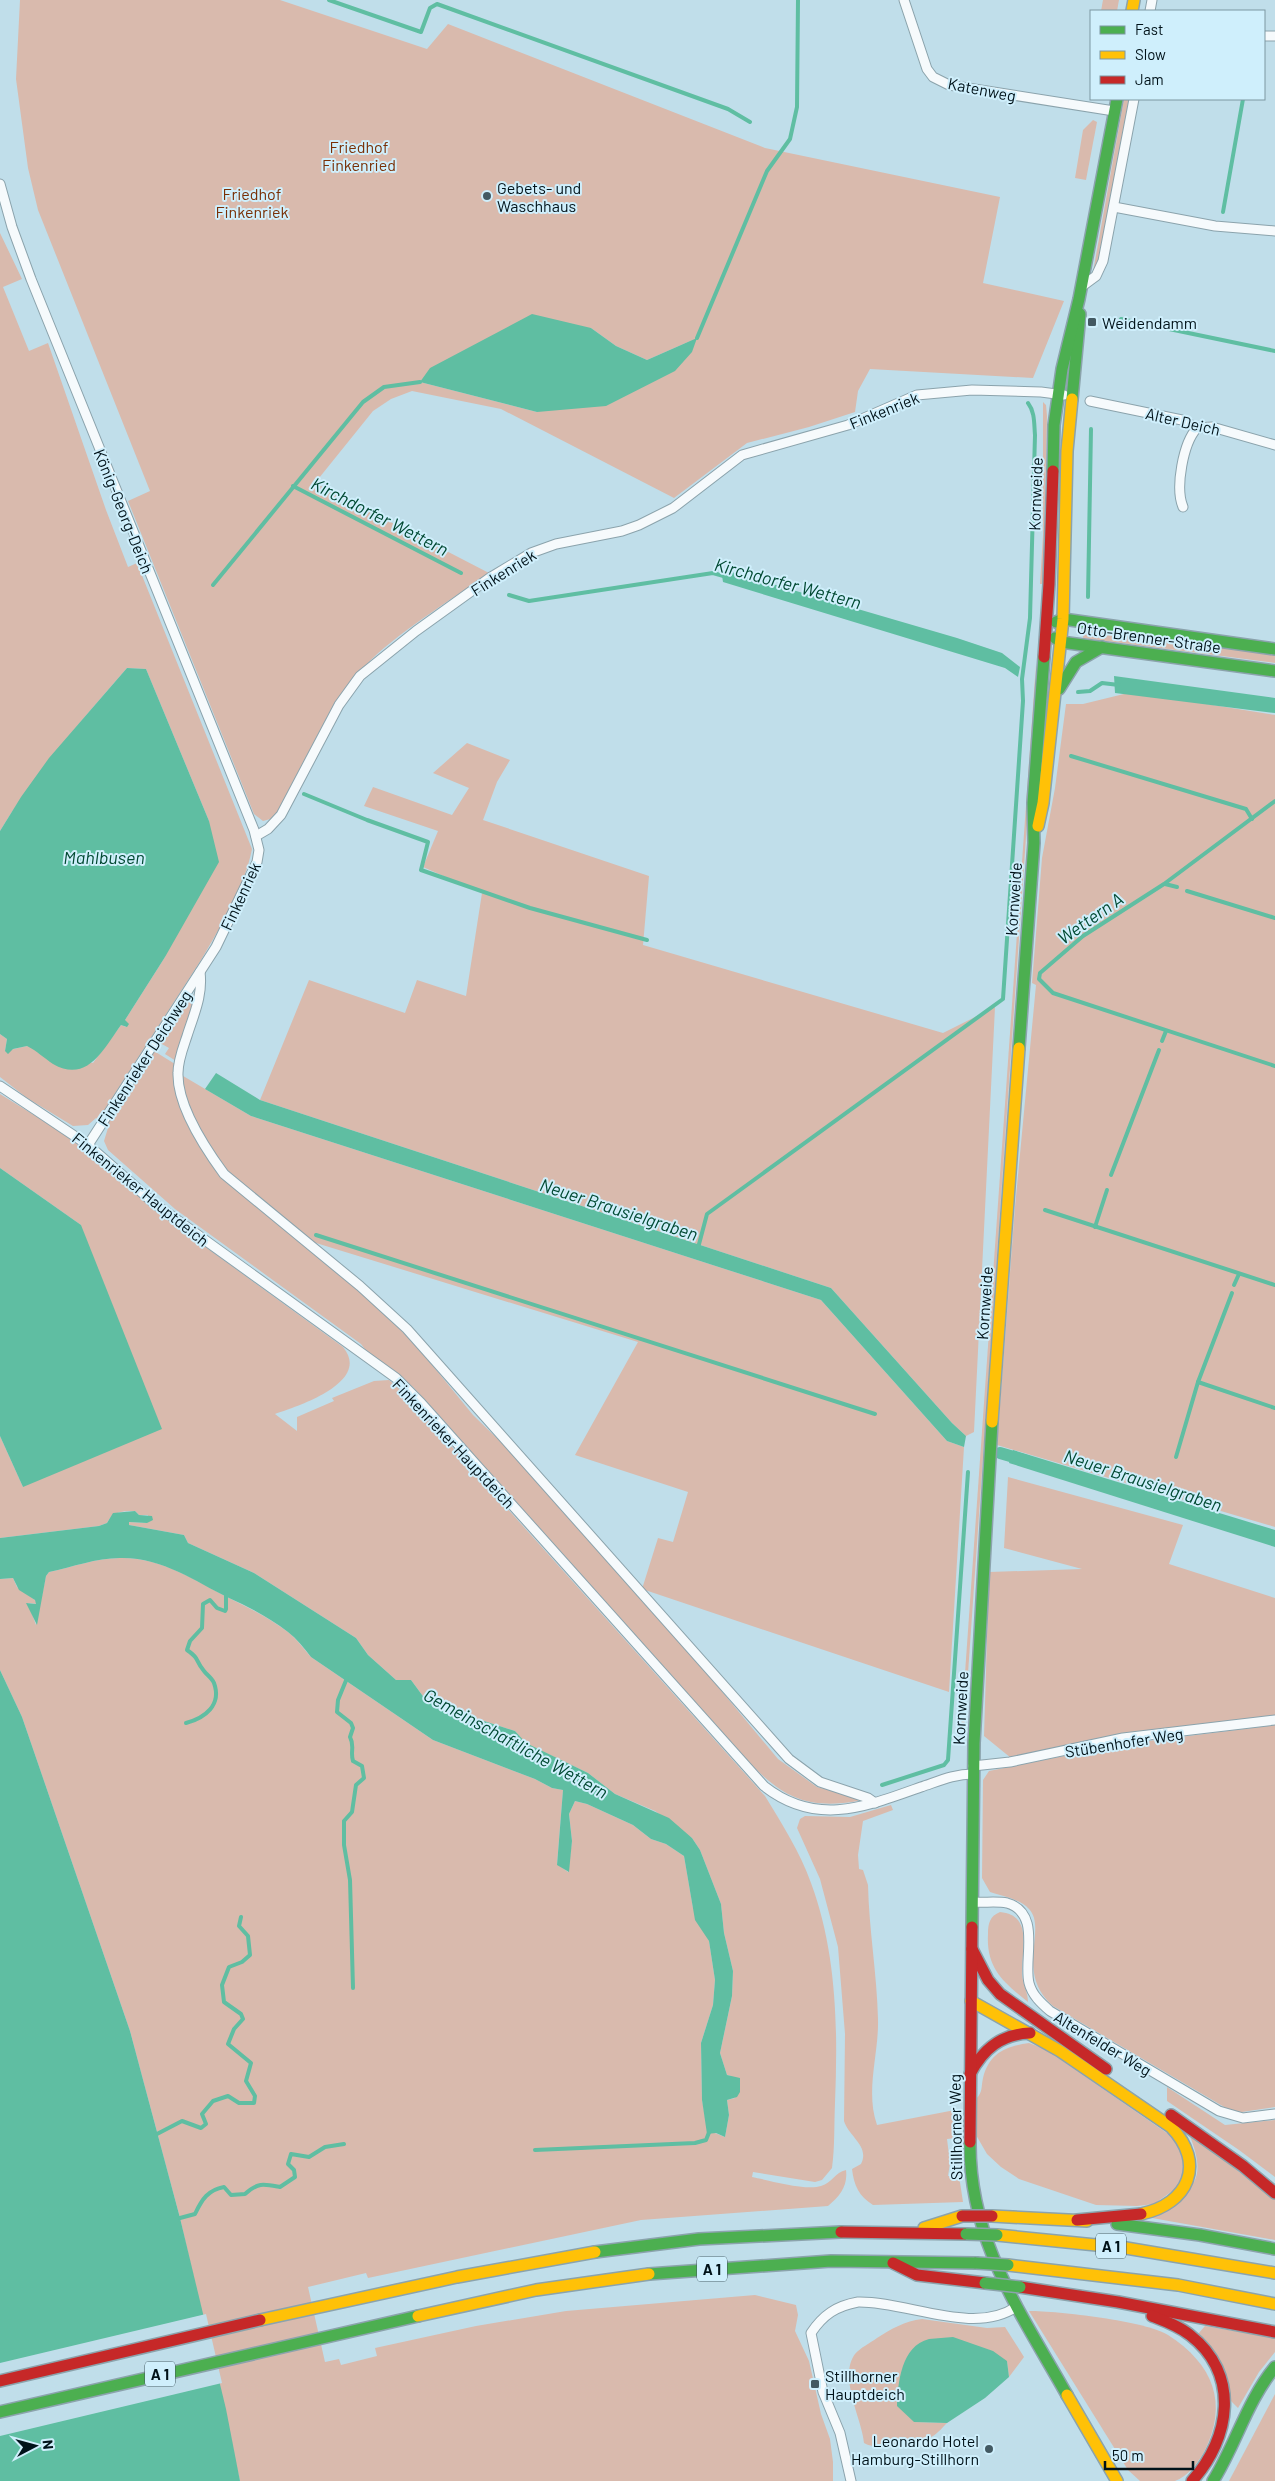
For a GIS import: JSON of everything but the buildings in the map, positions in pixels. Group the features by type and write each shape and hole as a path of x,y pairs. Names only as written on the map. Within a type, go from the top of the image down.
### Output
{"main road":[{"name":"Kornweide","path":"973,1770 988,1482 1034,843 1033,803 1046,629 1053,440 1058,394 1069,334 1082,286 1117,100"},
{"name":"Kornweide","path":"1034,843 1043,803 1063,619 1066,478 1080,320 1079,299"},
{"name":"Otto-Brenner-Straße","path":"1275,649 1063,619 1046,629 1061,642 1275,672"},
{"path":"1054,701 1062,682 1076,662 1103,647"},
{"name":"Stillhorner Weg","path":"973,1770 970,2163 974,2190 991,2255 1016,2308 1117,2481"},
{"path":"972,1949 988,1980 1000,1994 1235,2161 1275,2193"},
{"path":"971,2001 989,1993 1000,1994"},
{"path":"971,2001 1030,2033 1171,2127 1181,2136 1188,2148 1191,2162 1185,2186 1175,2198 1161,2208 1132,2216 1077,2220"},
{"path":"970,2074 979,2057 992,2043 1006,2036 1030,2033"},
{"path":"914,2232 962,2216 1077,2220 1200,2235 1275,2249"},
{"name":"A 1","path":"0,2381 480,2271 659,2243 752,2234 914,2232 997,2235 1126,2248 1275,2273"},
{"path":"889,2261 917,2275 1020,2286 1118,2302 1275,2332"},
{"name":"A 1","path":"0,2412 319,2336 536,2290 633,2276 754,2265 889,2261 1008,2265 1178,2285 1275,2304"},
{"path":"1118,2302 1182,2329 1200,2345 1214,2364 1225,2396 1224,2427 1214,2454 1192,2481"},
{"path":"1213,2481 1228,2456 1255,2392 1275,2367"}],"street":[{"name":"Katenweg","path":"904,0 927,69 939,81 949,85 1114,111"},
{"path":"1082,286 1092,280 1100,270 1114,208 1134,100"},
{"name":"König-Georg-Deich","path":"0,184 16,242 43,311 256,836"},
{"path":"1114,208 1215,226 1275,231"},
{"name":"Finkenriek","path":"200,972 216,947 257,862 256,836 268,829 281,816 339,705 360,676 416,631 491,577 531,553 556,544 622,531 639,525 678,505 742,455 848,425 917,395 972,390 1072,396"},
{"name":"Alter Deich","path":"1090,401 1182,420 1198,428 1212,428 1275,445"},
{"path":"1183,507 1179,486 1189,442 1198,428"},
{"path":"200,972 201,994 181,1052 179,1084 189,1116 207,1151 224,1174 360,1286 408,1329 789,1759 820,1782 868,1798 875,1803"},
{"name":"Finkenrieker Deichweg","path":"88,1144 200,972"},
{"name":"Finkenrieker Hauptdeich","path":"0,1086 88,1144 155,1204 396,1378 764,1786 791,1803 817,1810 851,1809 875,1803 973,1770"},
{"name":"Stübenhofer Weg","path":"973,1770 1123,1738 1275,1720"},
{"name":"Altenfelder Weg","path":"972,1902 1008,1904 1025,1918 1029,1928 1027,1972 1029,1985 1035,1995 1050,2011 1219,2111 1243,2118 1275,2114"},
{"path":"851,2481 845,2450 829,2410 817,2366 811,2333 820,2319 841,2306 858,2302 983,2319 1006,2314 1016,2308"}],"green space":[{"name":"Friedhof Finkenriek","path":"20,0 280,0 427,49 448,24 765,148 1000,197 983,283 1064,301 1033,378 870,369 858,391 855,412 809,427 747,443 674,498 501,409 412,391 391,399 373,411 315,483 489,573 407,630 364,667 350,683 326,720 274,818 263,821 254,814 128,501 150,491 38,210 28,168 16,79","holes":["591,328 616,346 647,360 697,338 537,412 420,382"]},
{"path":"1103,0 1119,0 1117,10 1101,10"},
{"path":"1124,100 1130,100 1100,260 1093,272"},
{"path":"1093,120 1097,122 1086,180 1075,178 1083,130"},
{"path":"0,233 22,279 3,287 29,351 48,343 106,510 128,567 137,563 252,849 238,892 224,921 201,960 98,1120 96,1118 88,1125 73,1126 27,1098 0,1077 0,1034 7,1039 5,1051 27,1046 93,1063 121,1025 126,1027 125,1020 165,957 209,821 146,669 127,668 44,767 0,831"},
{"path":"1043,402 1046,405 1047,416 1043,584 1040,584 1043,535"},
{"path":"1084,628 1275,655 1275,663 1083,638"},
{"path":"1036,663 1034,722 964,1731 961,1730"},
{"path":"1132,692 1275,715 1275,1527 997,1445 1015,1207 1036,985 1032,983 1042,858 1055,788 1066,704 1083,704"},
{"path":"467,743 510,760 497,782 483,820 649,876 643,945 943,1033 995,1007 974,1432 966,1436 952,1423 831,1288 260,1100 309,980 405,1013 417,980 466,996 482,893 423,867 438,831 364,806 373,787 452,815 469,788 433,773"},
{"path":"195,994 176,1061 165,1054 169,1048 160,1043 192,995"},
{"path":"154,1051 175,1064 191,1124 203,1151 221,1177 364,1294 415,1344 473,1415 513,1454 690,1653 778,1759 817,1787 857,1798 858,1801 820,1803 804,1800 778,1788 765,1778 739,1752 413,1387 367,1352 361,1344 175,1209 108,1150 104,1141 108,1128 106,1126"},
{"path":"178,1073 251,1116 821,1300 947,1441 964,1447 949,1692 642,1589 658,1538 673,1542 688,1492 575,1455 638,1342 303,1239 237,1186 189,1116"},
{"path":"0,1094 55,1128 97,1159 159,1213 343,1347 349,1360 348,1371 341,1381 315,1399 275,1414 297,1431 297,1417 334,1401 332,1398 374,1381 389,1380 401,1390 765,1796 802,1860 820,1910 831,1964 836,2019 836,2075 832,2168 822,2180 815,2182 753,2172 752,2177 797,2186 814,2187 825,2185 839,2173 846,2170 844,2186 828,2206 641,2220 368,2278 366,2273 308,2287 325,2362 339,2359 341,2365 377,2356 375,2348 476,2326 566,2311 755,2295 796,2305 798,2315 795,2331 809,2361 821,2414 830,2439 833,2481 240,2481 180,2218 130,2031 22,1717 0,1670 0,1579 13,1578 17,1587 35,1600 37,1604 28,1603 36,1625 46,1576 49,1572 111,1558 135,1559 163,1565 190,1577 274,1622 291,1635 311,1657 433,1740 535,1779 552,1788 563,1790 557,1864 568,1872 572,1841 569,1814 575,1801 587,1804 633,1825 651,1839 666,1844 684,1856 693,1908 709,1941 715,1980 713,2005 701,2043 702,2100 708,2133 715,2133 725,2137 729,2115 727,2100 735,2098 731,2076 727,2075 720,2053 732,1996 733,1971 724,1933 721,1904 700,1850 692,1838 655,1811 615,1794 588,1773 525,1743 515,1731 478,1719 460,1717 455,1707 444,1701 438,1707 425,1699 411,1680 396,1680 368,1655 356,1638 254,1573 188,1543 184,1535 129,1525 128,1522 147,1523 148,1515 139,1515 135,1511 119,1512 112,1516 107,1523 99,1526 0,1538 0,1436 23,1487 81,1225 0,1168"},
{"path":"1008,1477 1183,1525 1169,1564 1275,1598 1275,1715 1123,1735 1011,1758 984,1736 989,1572 1082,1569 1004,1548"},
{"path":"1275,1725 1275,2107 1242,2112 1231,2111 1053,2006 1042,1993 1035,1979 1033,1966 1034,1918 1029,1909 1021,1903 990,1892 982,1878 983,1780 989,1771 1124,1744"},
{"path":"891,1805 893,1810 863,1821 858,1855 859,1869 863,1870 868,1885 877,2002 878,2032 872,2086 874,2112 877,2125 955,2110 956,2138 947,2139 950,2163 948,2176 959,2176 963,2202 873,2205 861,2194 853,2175 852,2169 861,2164 863,2152 844,2121 845,2034 838,1947 820,1879 797,1828 800,1819 805,1816 850,1817"},
{"path":"1000,1912 1011,1915 1018,1920 1022,1927 1024,1945 1022,1975 1028,2002 1004,1981 993,1965 990,1956 988,1946 989,1923"},
{"path":"1029,2043 1047,2050 1174,2138 1183,2155 1183,2172 1178,2187 1154,2204 1137,2206 1096,2205 1019,2179 1001,2167 987,2154 976,2135 976,2099 981,2092 986,2069 989,2062 1000,2052 1013,2046"},
{"path":"1167,2087 1225,2125 1275,2120 1275,2177 1167,2101"},
{"path":"1189,2134 1275,2199 1275,2240 1152,2218 1186,2192 1193,2184 1197,2175 1195,2151"},
{"path":"1029,2311 1080,2315 1141,2325 1168,2335 1183,2346 1206,2372 1212,2386 1215,2401 1215,2417 1211,2434 1204,2452 1192,2469 1175,2481 1140,2481 1128,2470"},
{"path":"922,2319 987,2328 1005,2327 1024,2357 1009,2377 1007,2361 914,2422 947,2423 933,2436 909,2445 879,2447 864,2443 852,2398 849,2374 850,2363 857,2352 882,2335 904,2324"},
{"path":"1205,2326 1275,2338 1275,2352 1259,2372 1238,2408 1231,2401 1198,2334"},
{"path":"1275,2394 1275,2481 1229,2481"}],"water":[{"path":"532,314 591,328 616,346 647,360 697,338 692,352 675,371 606,406 537,412 420,382 430,368"},
{"path":"721,569 1002,653 1020,667 1018,677 1005,668 723,582"},
{"name":"Mahlbusen","path":"127,668 146,669 209,821 219,862 165,957 125,1020 129,1024 127,1027 121,1025 94,1061 76,1070 65,1069 53,1064 27,1046 13,1049 8,1054 5,1051 7,1039 0,1034 0,831 21,797 49,758"},
{"path":"1114,676 1275,698 1275,713 1115,693"},
{"path":"216,1073 260,1100 831,1288 952,1423 966,1436 964,1447 947,1441 821,1300 251,1116 205,1089"},
{"path":"0,1168 81,1225 162,1429 23,1487 0,1436"},
{"path":"1013,1450 1275,1530 1275,1547 1009,1463"},
{"name":"Gemeinschaftliche Wettern","path":"135,1511 139,1515 152,1516 153,1520 147,1523 129,1522 129,1525 184,1535 188,1543 254,1573 356,1638 368,1655 396,1680 411,1680 425,1699 438,1707 444,1701 455,1707 461,1717 478,1719 515,1731 526,1743 588,1773 615,1794 669,1818 692,1838 700,1850 721,1904 724,1933 733,1971 732,1996 720,2053 727,2075 740,2078 740,2092 737,2097 727,2100 729,2115 725,2137 716,2133 707,2134 702,2100 701,2043 713,2005 715,1980 709,1941 695,1920 684,1856 666,1844 651,1839 633,1825 587,1804 575,1801 569,1814 572,1841 569,1872 557,1865 563,1790 552,1788 535,1779 433,1740 311,1657 288,1632 274,1622 177,1571 150,1561 111,1558 49,1572 46,1576 37,1625 26,1603 36,1604 35,1600 19,1590 13,1578 0,1579 0,1538 99,1526 107,1523 113,1513"},
{"path":"0,1670 22,1717 130,2031 180,2218 226,2409 240,2481 0,2481"},
{"path":"953,2337 993,2351 1007,2361 1009,2377 985,2398 947,2423 914,2422 897,2406 900,2377 907,2357 912,2349 929,2339"}],"pier":[{"path":"206,2314 222,2383 0,2436 0,2363"}],"waterway":[{"path":"329,0 421,32 430,8 437,4 728,109 750,122"},
{"path":"697,338 767,171 790,139 797,107 798,0"},
{"path":"1223,212 1243,100"},
{"path":"1121,319 1275,351"},
{"path":"213,585 363,402 384,387 420,382"},
{"path":"698,1248 707,1214 1003,999 1023,701 1022,679 1030,618 1035,435 1033,414 1028,403"},
{"path":"1088,597 1091,429"},
{"name":"Kirchdorfer Wettern","path":"293,486 461,573"},
{"name":"Kirchdorfer Wettern","path":"509,595 529,601 713,573 727,577"},
{"name":"Kirchdorfer Wettern","path":"1078,692 1090,691 1102,683 1119,685"},
{"path":"1071,756 1246,809 1252,819"},
{"path":"304,794 367,820 428,842 421,870 530,908 647,940"},
{"name":"Wettern A","path":"1275,801 1164,884 1083,936 1040,973 1039,979 1053,993 1275,1066"},
{"path":"1165,884 1177,887"},
{"path":"1187,891 1275,918"},
{"path":"1162,1041 1166,1031"},
{"path":"1111,1175 1159,1050"},
{"path":"1095,1227 1107,1190"},
{"path":"1045,1210 1275,1285"},
{"path":"316,1235 875,1414"},
{"path":"1234,1285 1239,1274"},
{"path":"1176,1457 1198,1382 1232,1293"},
{"path":"1198,1382 1275,1408"},
{"name":"Neuer Brausielgraben","path":"1000,1453 1027,1461"},
{"path":"882,1785 944,1765 948,1760 968,1472"},
{"path":"186,1723 205,1714 214,1704 216,1698 213,1681 196,1658 187,1650 190,1641 202,1628 203,1604 210,1600 217,1608 225,1611 226,1593"},
{"path":"347,1678 338,1700 337,1712 351,1723 353,1728 350,1737 352,1758 353,1761 362,1766 364,1778 356,1785 352,1812 344,1821 344,1845 350,1880 353,1988"},
{"path":"157,2134 182,2121 201,2128 206,2124 202,2114 213,2101 228,2096 239,2103 254,2103 255,2096 246,2081 251,2063 228,2044 234,2029 243,2019 241,2014 224,2002 222,1985 229,1967 242,1962 250,1955 248,1936 239,1926 241,1917"},
{"path":"535,2150 695,2143 706,2140 710,2130"},
{"path":"180,2218 195,2214 206,2196 218,2188 224,2187 231,2195 245,2194 254,2187 261,2185 280,2187 295,2177 294,2170 288,2164 291,2154 309,2157 325,2147 344,2144"}],"traffic: fast":[{"path":"1053,471 1054,425 1062,369 1079,299 1117,100"},
{"path":"1072,399 1080,314"},
{"path":"1056,622 1063,619 1275,649"},
{"path":"1055,638 1061,642 1275,671"},
{"path":"1059,689 1076,662 1102,647"},
{"path":"1019,1048 1034,843 1033,803 1044,657"},
{"path":"972,1927 974,1743 992,1422"},
{"path":"970,2142 972,2178 978,2212 988,2244 1016,2305 1067,2395"},
{"path":"1117,2224 1200,2235 1275,2249"},
{"path":"595,2252 699,2239 841,2232"},
{"path":"966,2234 997,2235"},
{"path":"649,2274 831,2261 976,2263"},
{"path":"976,2263 1008,2265"},
{"path":"985,2283 1020,2287"},
{"path":"0,2412 418,2316"},
{"path":"1213,2481 1249,2408 1275,2367"}],"traffic: slow":[{"path":"1132,10 1134,0"},
{"path":"1038,826 1043,803 1063,619 1067,451 1072,399"},
{"path":"992,1422 1019,1048"},
{"path":"971,2001 1060,2051 1171,2127 1182,2141 1188,2154 1190,2168 1187,2180 1181,2192 1171,2201 1158,2209 1141,2214"},
{"path":"924,2228 962,2216"},
{"path":"992,2216 1087,2221"},
{"path":"997,2235 1126,2248 1275,2273"},
{"path":"260,2320 457,2277 595,2252"},
{"path":"1008,2265 1178,2285 1275,2304"},
{"path":"418,2316 536,2290 649,2274"},
{"path":"1067,2395 1117,2481"}],"traffic: jam":[{"path":"1044,657 1053,471"},
{"path":"970,2142 972,1927"},
{"path":"972,1949 988,1980 1000,1994 1106,2069"},
{"path":"970,2074 981,2057 994,2045 1010,2036 1030,2033"},
{"path":"1171,2115 1243,2166 1275,2193"},
{"path":"1077,2220 1141,2214"},
{"path":"962,2216 992,2216"},
{"path":"841,2232 966,2234"},
{"path":"893,2263 917,2275 985,2283"},
{"path":"1020,2287 1118,2302 1275,2332"},
{"path":"1152,2316 1172,2324 1190,2335 1206,2351 1217,2368 1223,2387 1222,2426 1215,2446 1205,2464 1192,2481"},
{"path":"0,2381 260,2320"}],"place":[{"name":"Gebets- und Waschhaus","path":"487,196"},
{"name":"Weidendamm","path":"1092,322"},
{"name":"Stillhorner Hauptdeich","path":"815,2384"},
{"name":"Leonardo Hotel Hamburg-Stillhorn","path":"989,2449"}],"park label":[{"name":"Friedhof Finkenried","path":"359,155"}]}
